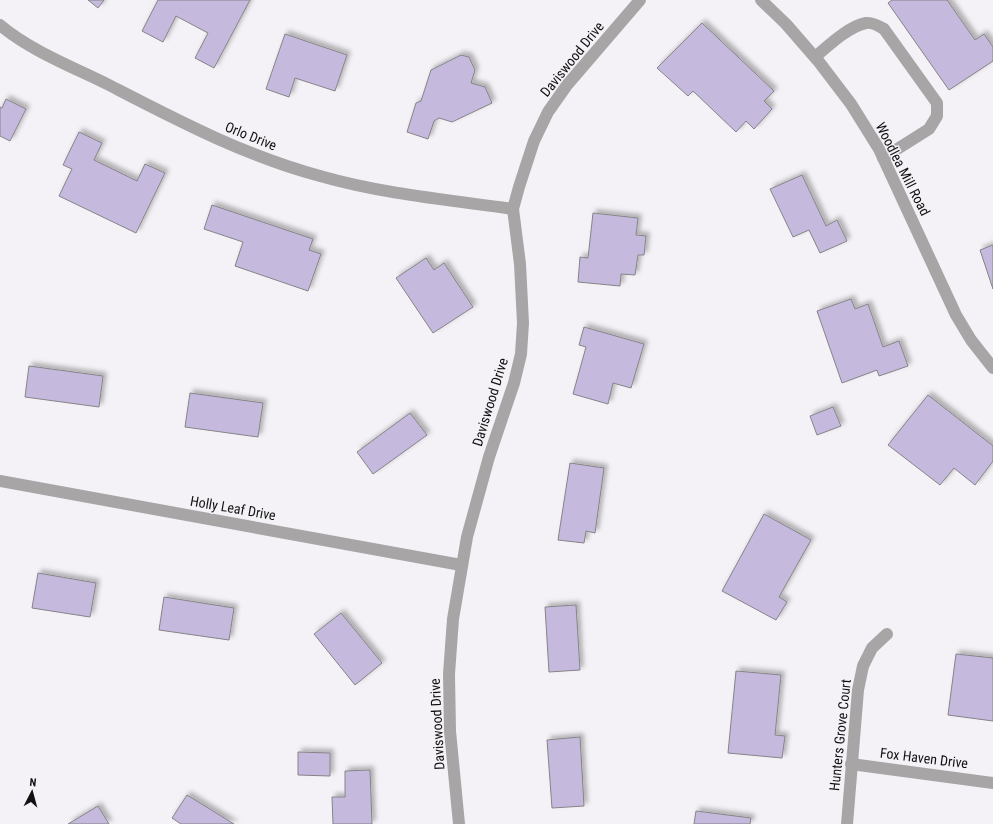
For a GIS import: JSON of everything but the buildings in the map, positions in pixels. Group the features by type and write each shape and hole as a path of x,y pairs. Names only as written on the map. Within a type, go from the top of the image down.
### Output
{"street":[{"name":"Daviswood Drive","path":"459,824 450,731 449,674 453,619 461,565 489,457 514,383 521,354 523,324 520,264 514,210 518,187 534,142 548,112 566,84 640,0"},
{"name":"Woodlea Mill Road","path":"761,0 786,24 815,57 851,104 883,158 956,316 971,340 993,368"},
{"path":"815,57 855,27 867,22 875,24 884,29 937,103 937,116 929,129 883,158"},
{"name":"Orlo Drive","path":"0,25 33,47 189,126 275,162 320,176 371,188 514,210"},
{"name":"Holly Leaf Drive","path":"0,481 461,565"},
{"name":"Hunters Grove Court","path":"846,824 858,690 863,666 872,648 887,634"},
{"name":"Fox Haven Drive","path":"851,764 993,782"}]}
